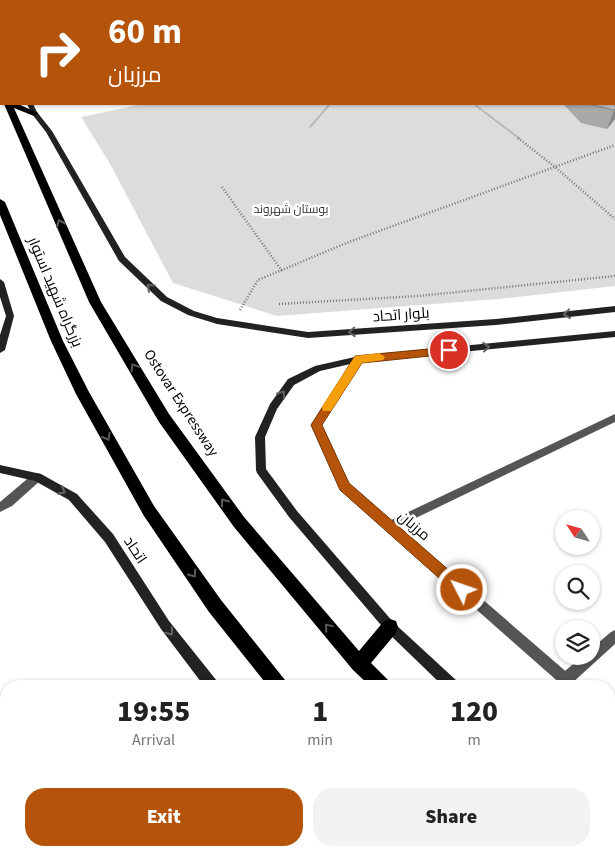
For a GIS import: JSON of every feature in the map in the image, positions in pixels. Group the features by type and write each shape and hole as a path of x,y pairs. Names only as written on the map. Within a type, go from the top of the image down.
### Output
{"highway":[{"name":"Ostovar Expressway","path":"8,105 94,302 164,418 238,522 359,664 376,680"},
{"path":"14,105 34,113"},
{"name":"بزرگراه شهید استوار","path":"0,202 57,341 83,394 149,511 215,606 274,680"},
{"path":"359,664 390,627"}],"main road":[{"name":"بلوار اتحاد","path":"30,105 53,139 122,259 164,298 191,313 236,324 308,335 496,322 615,309"},
{"path":"0,282 10,316 0,350"},
{"path":"446,680 390,627 293,514 261,470 260,437 273,407 291,382 318,368 359,359 615,334"},
{"name":"اتحاد","path":"0,469 36,477 73,497 109,538 165,625 207,680"}],"street":[{"name":"مرزبان","path":"359,359 316,425 345,487 565,680"},
{"path":"389,526 614,418"},
{"path":"0,507 8,504 36,477"},
{"path":"571,680 615,636"}],"path":[{"path":"310,127 329,105"},
{"path":"475,105 555,167 615,219"},
{"path":"236,324 244,303 258,280 349,242 615,145"},
{"path":"222,187 282,271"},
{"path":"279,304 418,296 615,276"}],"green space":[{"name":"بوستان شهروند","path":"138,105 615,105 615,286 499,299 277,316 173,283 109,162 81,117"}],"building":[{"path":"593,105 615,105 614,110"}],"slow traffic":[{"path":"327,408 359,359 379,357"}],"route":[{"path":"449,350 359,359 316,425 345,487 462,590"}]}
